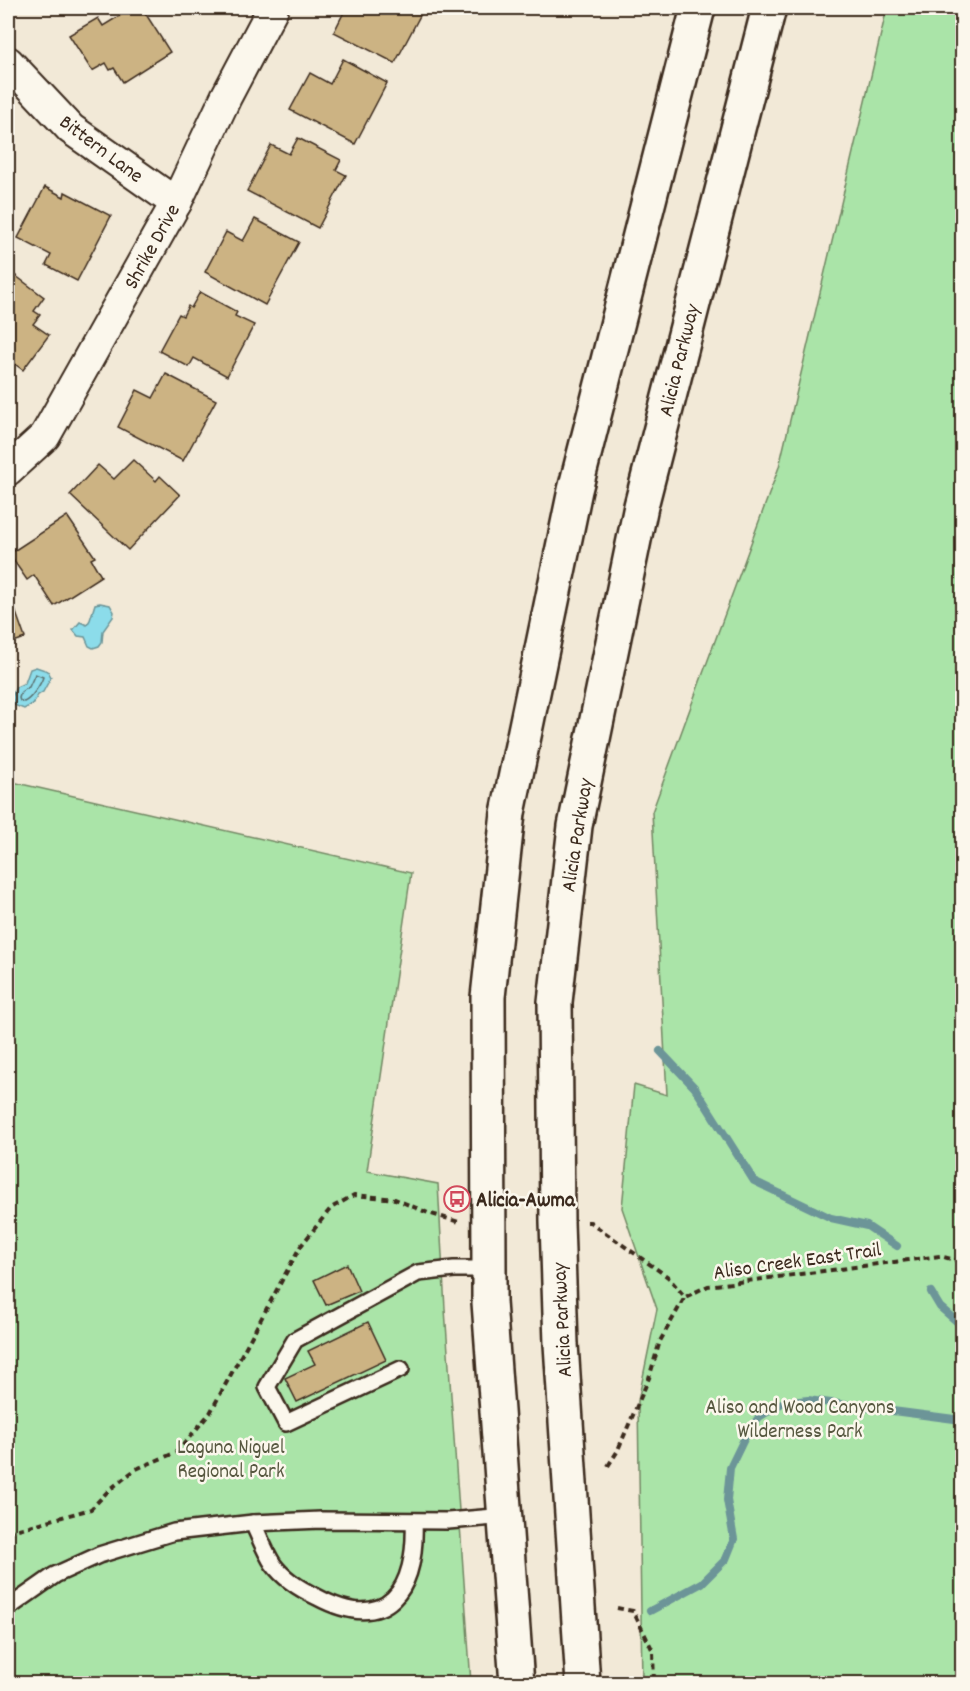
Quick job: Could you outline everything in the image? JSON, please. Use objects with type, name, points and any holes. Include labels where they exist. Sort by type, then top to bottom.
[{"type":"main road","points":[[517,1683],[489,1302],[488,997],[508,813],[575,490],[698,8]]},
{"type":"main road","name":"Alicia Parkway","points":[[583,1683],[561,1344],[557,1222],[555,1002],[574,826],[641,506],[769,8]]},
{"type":"street","name":"Shrike Drive","points":[[8,470],[45,436],[176,203],[226,97],[273,8]]},
{"type":"street","name":"Bittern Lane","points":[[8,62],[71,129],[176,203]]},
{"type":"lane","points":[[401,1369],[286,1423],[267,1387],[295,1340],[418,1273],[454,1269],[489,1269]]},
{"type":"lane","points":[[8,1608],[55,1575],[99,1556],[174,1532],[253,1522],[448,1521],[506,1516]]},
{"type":"lane","points":[[253,1522],[274,1565],[295,1584],[332,1606],[357,1612],[379,1608],[398,1596],[413,1559],[414,1521]]},
{"type":"path","points":[[8,1532],[91,1509],[108,1491],[136,1469],[177,1452],[210,1413],[300,1247],[331,1208],[354,1195],[394,1199],[455,1222],[488,1222]]},
{"type":"path","points":[[557,1222],[590,1222],[668,1277],[685,1297],[660,1341],[649,1378],[617,1452],[608,1466]]},
{"type":"path","name":"Aliso Creek East Trail","points":[[685,1297],[708,1286],[940,1256],[963,1262]]},
{"type":"path","points":[[617,1608],[633,1611],[653,1651],[654,1683]]},
{"type":"green space","name":"Aliso and Wood Canyons Wilderness Park","points":[[887,8],[962,8],[962,1683],[642,1683],[638,1401],[657,1309],[622,1208],[634,1085],[667,1095],[652,812],[779,467]]},
{"type":"green space","name":"Laguna Niguel Regional Park","points":[[8,781],[411,873],[367,1171],[438,1184],[471,1683],[8,1684]]},
{"type":"water","points":[[95,604],[110,605],[114,612],[103,631],[102,642],[93,648],[89,646],[85,637],[78,636],[73,630],[80,622],[87,625]]},
{"type":"water","points":[[36,667],[48,671],[51,677],[43,692],[38,695],[33,704],[24,709],[14,705],[12,697],[16,687],[25,683],[30,669]]},
{"type":"building","points":[[132,8],[142,8],[170,52],[123,82],[114,68],[110,70],[106,63],[92,71],[69,35],[98,18],[103,26]]},
{"type":"building","points":[[346,8],[424,8],[395,63],[334,32]]},
{"type":"building","points":[[343,59],[387,83],[355,144],[290,110],[310,73],[330,84]]},
{"type":"building","points":[[298,138],[341,160],[336,170],[346,175],[318,228],[247,191],[271,145],[289,154]]},
{"type":"building","points":[[45,187],[64,197],[65,192],[111,216],[77,281],[46,265],[51,255],[18,238]]},
{"type":"building","points":[[255,219],[299,242],[265,305],[205,272],[226,232],[243,241]]},
{"type":"building","points":[[8,270],[44,297],[34,311],[40,315],[33,324],[49,335],[23,370],[8,359]]},
{"type":"building","points":[[200,292],[237,312],[235,316],[254,325],[227,376],[194,358],[189,367],[159,351],[179,314],[183,316],[188,306],[191,308]]},
{"type":"building","points":[[166,374],[216,400],[183,461],[118,427],[137,390],[153,398]]},
{"type":"building","points":[[133,460],[156,481],[160,476],[180,495],[128,550],[70,495],[98,465],[114,479]]},
{"type":"building","points":[[67,516],[95,557],[91,559],[101,576],[54,606],[34,575],[27,580],[9,554]]},
{"type":"building","points":[[8,590],[25,638],[8,644]]},
{"type":"building","points":[[347,1264],[359,1291],[326,1305],[314,1280]]},
{"type":"building","points":[[368,1322],[386,1360],[297,1402],[285,1378],[315,1364],[308,1351]]},
{"type":"waterway","points":[[660,1051],[695,1088],[754,1181],[831,1218],[867,1226],[897,1246]]},
{"type":"waterway","points":[[931,1292],[940,1307],[962,1326]]},
{"type":"waterway","points":[[650,1611],[702,1583],[726,1559],[734,1539],[727,1500],[730,1468],[746,1435],[759,1417],[782,1403],[808,1400],[962,1420]]},
{"type":"place","name":"Alicia-Awma","points":[[457,1199]]}]
